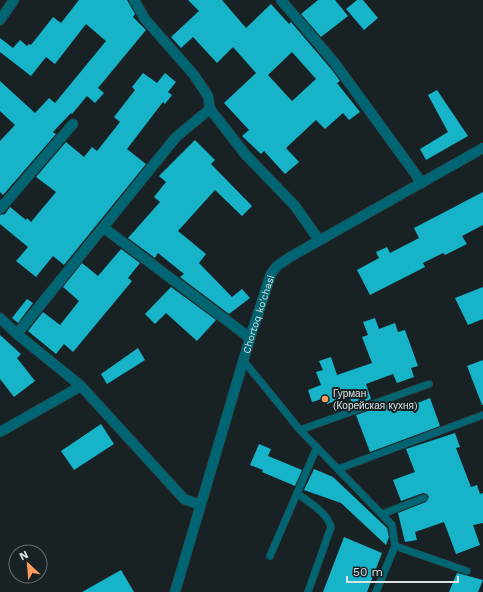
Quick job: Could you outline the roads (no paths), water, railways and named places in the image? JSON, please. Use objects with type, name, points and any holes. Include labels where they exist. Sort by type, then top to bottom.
[{"type":"street","points":[[0,20],[14,0]]},
{"type":"street","points":[[134,0],[145,19],[194,74],[208,96],[210,109],[245,154],[295,206],[319,240]]},
{"type":"street","points":[[281,0],[334,62],[422,182]]},
{"type":"street","points":[[17,334],[176,138],[210,109]]},
{"type":"street","points":[[0,209],[73,124]]},
{"type":"street","name":"Chortoq ko'chasi","points":[[175,592],[243,360],[271,274],[277,266],[290,257],[483,148]]},
{"type":"street","points":[[104,228],[250,338]]},
{"type":"street","points":[[0,318],[17,334],[82,386],[184,499],[200,506]]},
{"type":"street","points":[[0,432],[82,386]]},
{"type":"lane","points":[[243,360],[300,430],[392,525],[395,546],[376,592]]},
{"type":"lane","points":[[300,430],[428,384]]},
{"type":"lane","points":[[338,469],[483,415]]},
{"type":"lane","points":[[270,556],[316,447]]},
{"type":"lane","points":[[297,493],[324,515],[329,521],[331,527],[308,592]]},
{"type":"lane","points":[[382,514],[424,498]]},
{"type":"lane","points":[[395,546],[467,571]]},
{"type":"place","name":"Гурман (Корейская кухня)","points":[[325,399]]}]
